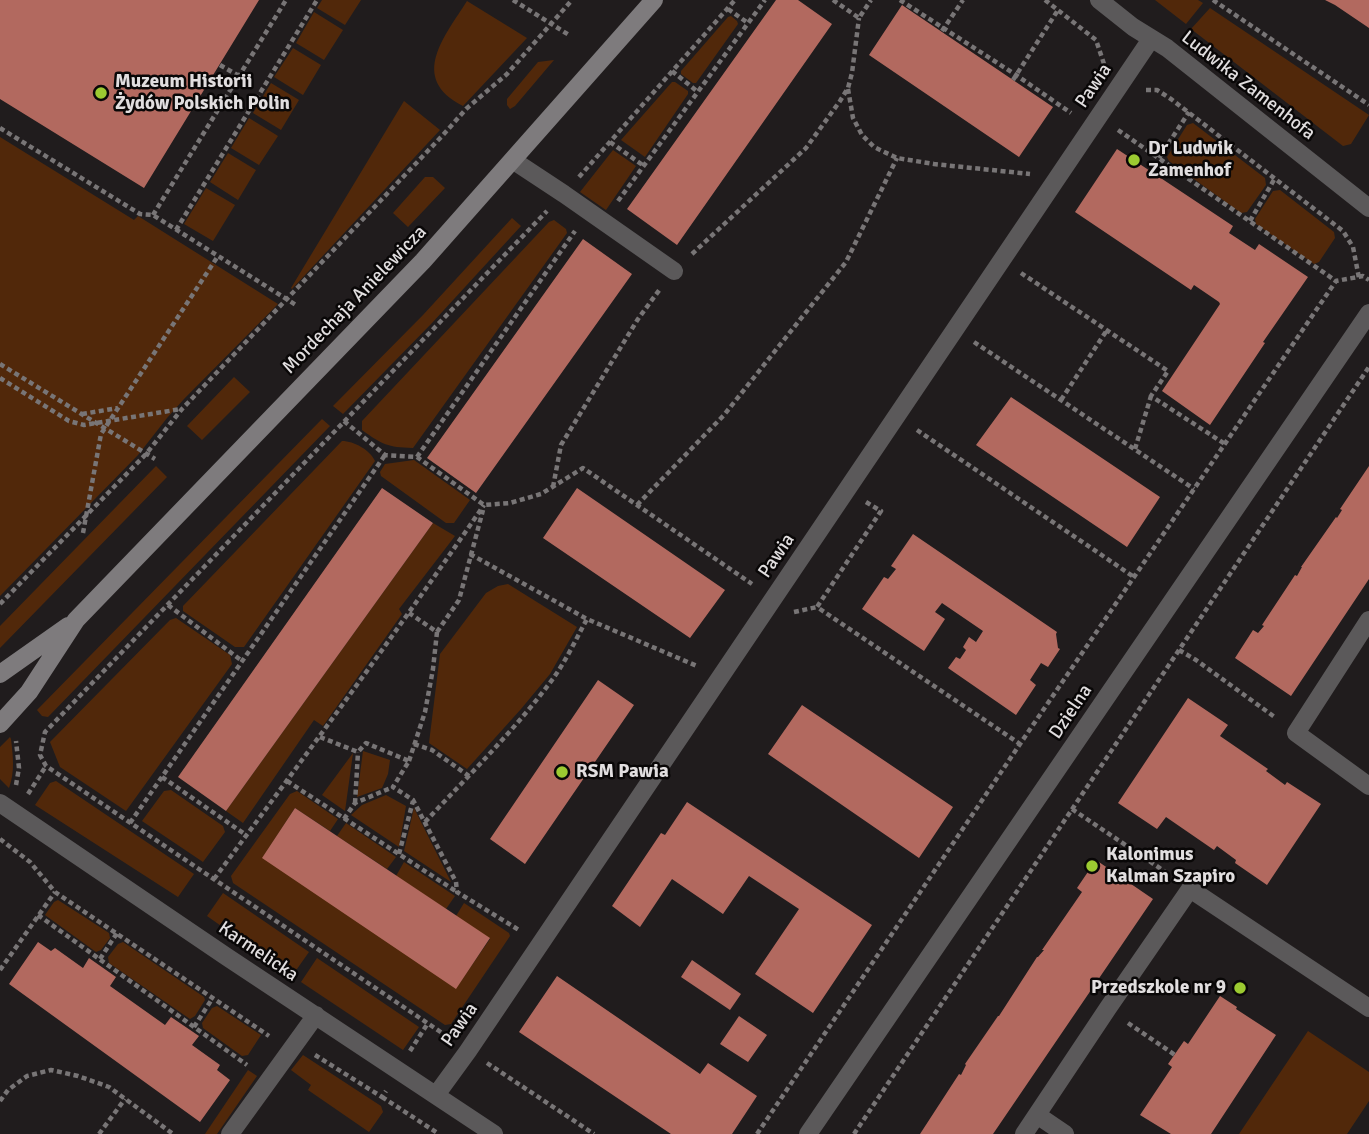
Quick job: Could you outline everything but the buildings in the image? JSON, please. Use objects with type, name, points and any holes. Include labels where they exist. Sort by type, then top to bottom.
[{"type":"street","name":"Mordechaja Anielewicza","points":[[0,674],[76,620],[423,261],[654,0]]},
{"type":"street","name":"Ludwika Zamenhofa","points":[[1099,0],[1133,27],[1167,48],[1369,208]]},
{"type":"street","name":"Pawia","points":[[436,1095],[1151,38]]},
{"type":"street","points":[[514,161],[674,271]]},
{"type":"street","name":"Dzielna","points":[[808,1134],[1369,313]]},
{"type":"street","name":"Mordechaja Anielewicza","points":[[0,724],[29,692],[76,620]]},
{"type":"street","points":[[1369,620],[1296,733],[1369,786]]},
{"type":"street","name":"Karmelicka","points":[[0,803],[494,1134]]},
{"type":"street","points":[[1024,1134],[1191,889],[1369,1008]]},
{"type":"street","points":[[230,1134],[316,1015]]},
{"type":"street","points":[[1037,1115],[1065,1134]]},
{"type":"path","points":[[153,215],[286,0]]},
{"type":"path","points":[[176,230],[317,0]]},
{"type":"path","points":[[513,0],[569,35]]},
{"type":"path","points":[[0,604],[146,454],[182,409],[466,109],[507,74],[572,0]]},
{"type":"path","points":[[594,1134],[46,766],[40,755],[45,732],[564,194],[735,0]]},
{"type":"path","points":[[417,457],[596,216],[644,166],[765,0]]},
{"type":"path","points":[[833,0],[859,18]]},
{"type":"path","points":[[553,487],[561,445],[638,319],[674,271],[806,148],[840,101],[848,88],[852,73],[859,18],[871,0]]},
{"type":"path","points":[[900,0],[1072,114]]},
{"type":"path","points":[[943,30],[963,0]]},
{"type":"path","points":[[1045,0],[1096,40],[1104,66]]},
{"type":"path","points":[[1213,0],[1369,105]]},
{"type":"path","points":[[728,9],[748,23]]},
{"type":"path","points":[[1015,77],[1058,10]]},
{"type":"path","points":[[220,65],[239,76]]},
{"type":"path","points":[[672,71],[698,92]]},
{"type":"path","points":[[848,88],[853,118],[862,135],[874,147],[897,158],[1031,174]]},
{"type":"path","points":[[1138,89],[1157,90],[1189,112],[1343,231],[1353,247],[1359,278]]},
{"type":"path","points":[[1159,158],[1189,112]]},
{"type":"path","points":[[1113,126],[1336,281],[1363,276],[1369,280]]},
{"type":"path","points":[[0,128],[140,214],[153,215],[296,305]]},
{"type":"path","points":[[610,142],[644,166]]},
{"type":"path","points":[[638,505],[724,415],[846,262],[897,158]]},
{"type":"path","points":[[1250,221],[1275,178]]},
{"type":"path","points":[[83,533],[101,434],[218,256]]},
{"type":"path","points":[[1018,270],[1168,371],[1151,397],[1135,450]]},
{"type":"path","points":[[757,1134],[1336,281]]},
{"type":"path","points":[[1061,400],[1107,330]]},
{"type":"path","points":[[965,349],[972,340],[1194,489]]},
{"type":"path","points":[[0,364],[155,459]]},
{"type":"path","points":[[854,1134],[1369,367]]},
{"type":"path","points":[[0,379],[69,421],[85,425],[182,409]]},
{"type":"path","points":[[1151,397],[1225,444]]},
{"type":"path","points":[[81,414],[119,408]]},
{"type":"path","points":[[344,421],[385,455],[417,457],[484,505],[510,503],[541,494],[583,468],[753,585]]},
{"type":"path","points":[[911,426],[1134,577]]},
{"type":"path","points":[[130,823],[385,455]]},
{"type":"path","points":[[862,499],[881,511],[817,607],[1020,744]]},
{"type":"path","points":[[214,879],[409,614],[484,505]]},
{"type":"path","points":[[355,803],[393,787],[409,761],[425,712],[437,632],[458,600],[484,505]]},
{"type":"path","points":[[470,554],[587,619],[697,667]]},
{"type":"path","points":[[167,605],[242,661]]},
{"type":"path","points":[[409,614],[437,632]]},
{"type":"path","points":[[425,822],[526,712],[553,678],[587,619]]},
{"type":"path","points":[[1179,650],[1296,733]]},
{"type":"path","points":[[15,737],[19,768],[15,788]]},
{"type":"path","points":[[320,737],[358,752]]},
{"type":"path","points":[[344,819],[355,803],[358,752],[366,743],[409,761]]},
{"type":"path","points":[[414,744],[432,750],[469,776]]},
{"type":"path","points":[[26,798],[46,766]]},
{"type":"path","points":[[162,777],[246,835]]},
{"type":"path","points":[[287,781],[519,930]]},
{"type":"path","points":[[393,787],[413,800],[456,882],[457,892]]},
{"type":"path","points":[[399,854],[413,800]]},
{"type":"path","points":[[1072,809],[1164,871]]},
{"type":"path","points":[[0,839],[30,862],[55,892],[268,1036],[276,1035]]},
{"type":"path","points":[[0,970],[55,892]]},
{"type":"path","points":[[38,915],[247,1065]]},
{"type":"path","points":[[100,959],[117,933]]},
{"type":"path","points":[[194,1027],[212,999]]},
{"type":"path","points":[[1108,1009],[1175,1055]]},
{"type":"path","points":[[0,1101],[8,1090],[27,1076],[51,1070],[109,1087],[173,1134]]},
{"type":"path","points":[[382,1097],[439,1134]]},
{"type":"path","points":[[99,1134],[125,1099]]},
{"type":"shaded area","points":[[322,0],[361,0],[345,25],[317,8]]},
{"type":"shaded area","points":[[1155,0],[1198,0],[1203,3],[1186,24]]},
{"type":"shaded area","points":[[467,1],[527,38],[463,106],[446,95],[437,83],[434,70],[442,42]]},
{"type":"shaded area","points":[[1210,8],[1369,115],[1351,144],[1343,146],[1191,29]]},
{"type":"shaded area","points":[[314,12],[343,30],[324,60],[296,43]]},
{"type":"shaded area","points":[[731,16],[738,24],[696,83],[693,83],[681,74],[681,71]]},
{"type":"shaded area","points":[[293,48],[321,65],[303,95],[274,77]]},
{"type":"shaded area","points":[[554,60],[510,109],[507,99],[538,62]]},
{"type":"shaded area","points":[[672,82],[688,91],[688,94],[645,157],[621,140]]},
{"type":"shaded area","points":[[271,83],[299,100],[281,130],[253,113]]},
{"type":"shaded area","points":[[404,101],[440,130],[292,289],[291,288]]},
{"type":"shaded area","points":[[249,118],[278,136],[259,165],[231,148]]},
{"type":"shaded area","points":[[1193,123],[1265,178],[1266,185],[1247,212],[1241,213],[1169,161],[1167,157],[1187,125]]},
{"type":"shaded area","points":[[0,137],[134,220],[138,216],[278,304],[184,399],[138,455],[0,596]]},
{"type":"shaded area","points":[[613,150],[636,166],[606,210],[580,192]]},
{"type":"shaded area","points":[[228,153],[256,170],[238,200],[210,182]]},
{"type":"shaded area","points":[[425,177],[433,177],[445,188],[408,227],[393,213]]},
{"type":"shaded area","points":[[206,188],[235,205],[213,241],[184,224]]},
{"type":"shaded area","points":[[1280,190],[1334,232],[1335,238],[1319,262],[1314,264],[1256,224],[1255,219],[1273,191]]},
{"type":"shaded area","points":[[512,218],[521,226],[432,323],[343,414],[333,406],[423,315]]},
{"type":"shaded area","points":[[554,220],[566,229],[567,233],[413,448],[386,444],[362,430],[362,421],[549,222]]},
{"type":"shaded area","points":[[234,377],[250,392],[202,440],[187,426]]},
{"type":"shaded area","points":[[322,419],[330,426],[48,717],[42,716],[37,710]]},
{"type":"shaded area","points":[[342,441],[361,447],[375,461],[244,647],[235,647],[183,611],[183,606]]},
{"type":"shaded area","points":[[414,460],[470,500],[454,523],[446,523],[381,476],[380,472],[385,464]]},
{"type":"shaded area","points":[[156,466],[167,477],[0,648],[0,626]]},
{"type":"shaded area","points":[[433,523],[455,536],[399,609],[402,614],[323,726],[314,720],[243,823],[226,811]]},
{"type":"shaded area","points":[[508,584],[577,627],[550,674],[467,769],[429,743],[440,654],[486,593]]},
{"type":"shaded area","points":[[176,618],[230,655],[232,664],[126,811],[60,767],[50,742],[170,620]]},
{"type":"shaded area","points":[[10,737],[13,764],[9,788],[0,779],[0,747]]},
{"type":"shaded area","points":[[363,751],[390,760],[382,788],[357,797]]},
{"type":"shaded area","points":[[353,753],[345,811],[322,795]]},
{"type":"shaded area","points":[[56,781],[194,874],[178,897],[35,805],[50,783]]},
{"type":"shaded area","points":[[171,790],[223,826],[225,832],[203,862],[142,821],[164,791]]},
{"type":"shaded area","points":[[297,791],[338,819],[330,831],[295,808],[263,857],[456,988],[490,939],[456,916],[464,903],[509,933],[510,936],[451,1024],[445,1025],[233,883],[231,876],[290,794]]},
{"type":"shaded area","points":[[386,795],[406,806],[399,847],[351,815],[362,805]]},
{"type":"shaded area","points":[[414,808],[451,882],[404,851]]},
{"type":"shaded area","points":[[346,823],[396,857],[387,869],[337,836]]},
{"type":"shaded area","points":[[404,862],[455,896],[446,909],[396,876]]},
{"type":"shaded area","points":[[223,893],[309,952],[292,976],[207,916]]},
{"type":"shaded area","points":[[58,900],[109,933],[110,938],[101,950],[96,952],[45,915]]},
{"type":"shaded area","points":[[123,942],[204,997],[205,1000],[195,1016],[190,1019],[109,963],[108,957],[118,944]]},
{"type":"shaded area","points":[[317,958],[419,1027],[403,1050],[301,982]]},
{"type":"shaded area","points":[[217,1006],[261,1035],[248,1055],[242,1056],[203,1028],[202,1023],[212,1008]]},
{"type":"shaded area","points":[[1308,1031],[1369,1072],[1369,1101],[1347,1134],[1239,1134]]},
{"type":"shaded area","points":[[303,1055],[381,1106],[383,1112],[369,1132],[308,1090],[311,1085],[291,1070]]},
{"type":"shaded area","points":[[248,1070],[257,1076],[217,1134],[205,1134]]},
{"type":"place","name":"Muzeum Historii Żydów Polskich Polin","points":[[101,93]]},
{"type":"place","name":"Dr Ludwik Zamenhof","points":[[1134,160]]},
{"type":"place","name":"RSM Pawia","points":[[562,772]]},
{"type":"place","name":"Kalonimus Kalman Szapiro","points":[[1092,866]]},
{"type":"place","name":"Przedszkole nr 9","points":[[1240,988]]}]
